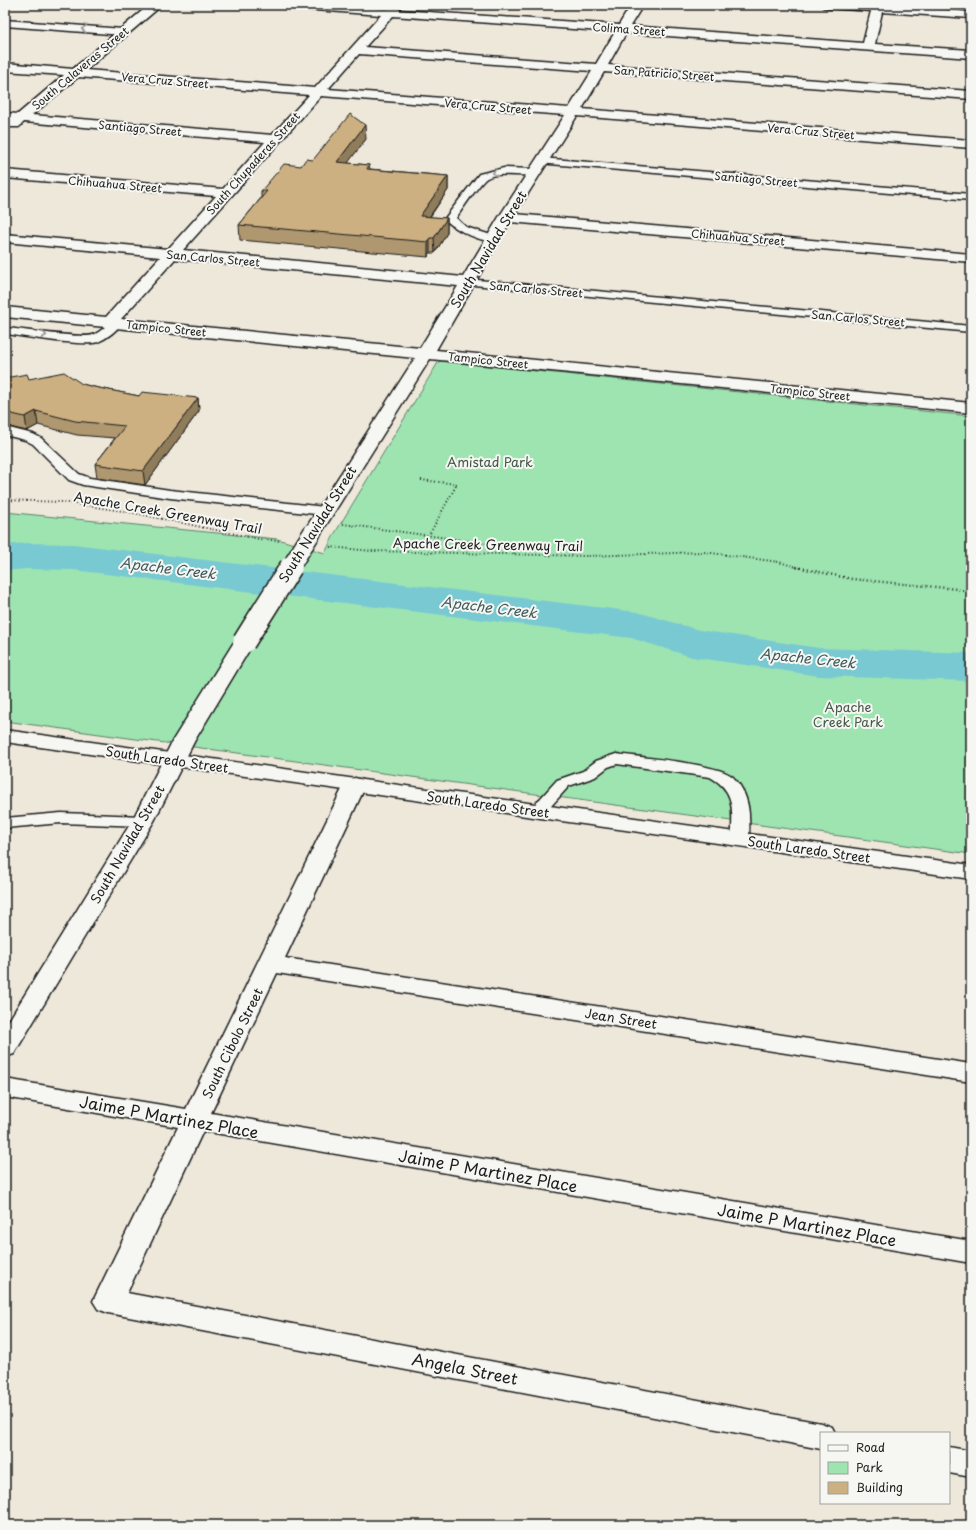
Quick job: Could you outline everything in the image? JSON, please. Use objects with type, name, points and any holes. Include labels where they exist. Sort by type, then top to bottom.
[{"type":"street","name":"South Calaveras Street","points":[[5,131],[156,5]]},
{"type":"street","name":"Colima Street","points":[[288,5],[394,9],[623,29],[971,54]]},
{"type":"street","name":"South Navidad Street","points":[[5,1048],[143,821],[174,759],[244,642],[325,511],[426,354],[506,217],[573,113],[637,5]]},
{"type":"street","points":[[827,5],[877,7],[971,15]]},
{"type":"street","points":[[868,47],[877,7]]},
{"type":"street","name":"South Chupaderas Street","points":[[112,323],[171,254],[394,9]]},
{"type":"street","name":"San Patricio Street","points":[[356,50],[971,95]]},
{"type":"street","name":"Vera Cruz Street","points":[[5,67],[971,144]]},
{"type":"street","name":"Santiago Street","points":[[5,117],[274,140]]},
{"type":"street","name":"Chihuahua Street","points":[[5,174],[226,193]]},
{"type":"street","name":"Chihuahua Street","points":[[506,217],[971,258]]},
{"type":"street","name":"San Carlos Street","points":[[5,238],[467,282]]},
{"type":"street","name":"Tampico Street","points":[[5,312],[971,408]]},
{"type":"street","name":"South Laredo Street","points":[[5,736],[971,872]]},
{"type":"street","name":"South Cibolo Street","points":[[108,1301],[355,785]]},
{"type":"street","name":"Jean Street","points":[[270,964],[971,1073]]},
{"type":"street","name":"Jaime P Martinez Place","points":[[5,1088],[971,1252]]},
{"type":"street","name":"Angela Street","points":[[108,1301],[820,1436]]},
{"type":"street","points":[[950,1460],[971,1464]]},
{"type":"lane","points":[[5,23],[123,32]]},
{"type":"lane","name":"Santiago Street","points":[[493,239],[462,230],[450,219],[483,176],[504,171],[538,167],[971,197]]},
{"type":"lane","name":"San Carlos Street","points":[[467,282],[971,328]]},
{"type":"lane","points":[[5,332],[78,339],[94,339],[110,330],[112,323]]},
{"type":"lane","points":[[5,431],[29,437],[37,441],[53,455],[74,478],[88,482],[170,494],[325,511]]},
{"type":"lane","points":[[538,811],[563,783],[590,774],[602,764],[616,759],[714,773],[728,781],[736,794],[741,812],[740,840]]},
{"type":"lane","points":[[5,823],[61,818],[143,821]]},
{"type":"path","points":[[421,480],[457,484],[429,535]]},
{"type":"path","name":"Apache Creek Greenway Trail","points":[[5,500],[62,502],[129,512],[259,539],[283,542]]},
{"type":"path","points":[[338,523],[499,545],[511,548],[514,551],[514,555]]},
{"type":"path","name":"Apache Creek Greenway Trail","points":[[330,547],[372,551],[587,556],[704,552],[744,556],[779,562],[820,573],[852,579],[957,589],[971,592]]},
{"type":"green space","name":"Apache Creek Park","points":[[439,361],[971,416],[971,854],[5,721],[5,512],[277,539],[325,553],[335,533]]},
{"type":"building","points":[[350,114],[365,125],[337,162],[369,165],[367,169],[448,176],[420,216],[447,218],[434,238],[430,238],[428,242],[239,225],[267,191],[261,191],[284,164],[301,166],[306,159],[313,160]]},
{"type":"building","points":[[64,372],[82,384],[139,396],[142,392],[198,398],[143,471],[95,464],[125,426],[75,421],[36,411],[25,417],[12,414],[5,410],[5,378],[27,374],[29,379]]},
{"type":"waterway","name":"Apache Creek","points":[[5,558],[27,556],[73,557],[637,625],[692,643],[819,662],[971,667]]},
{"type":"park label","name":"Amistad Park","points":[[490,461]]}]
